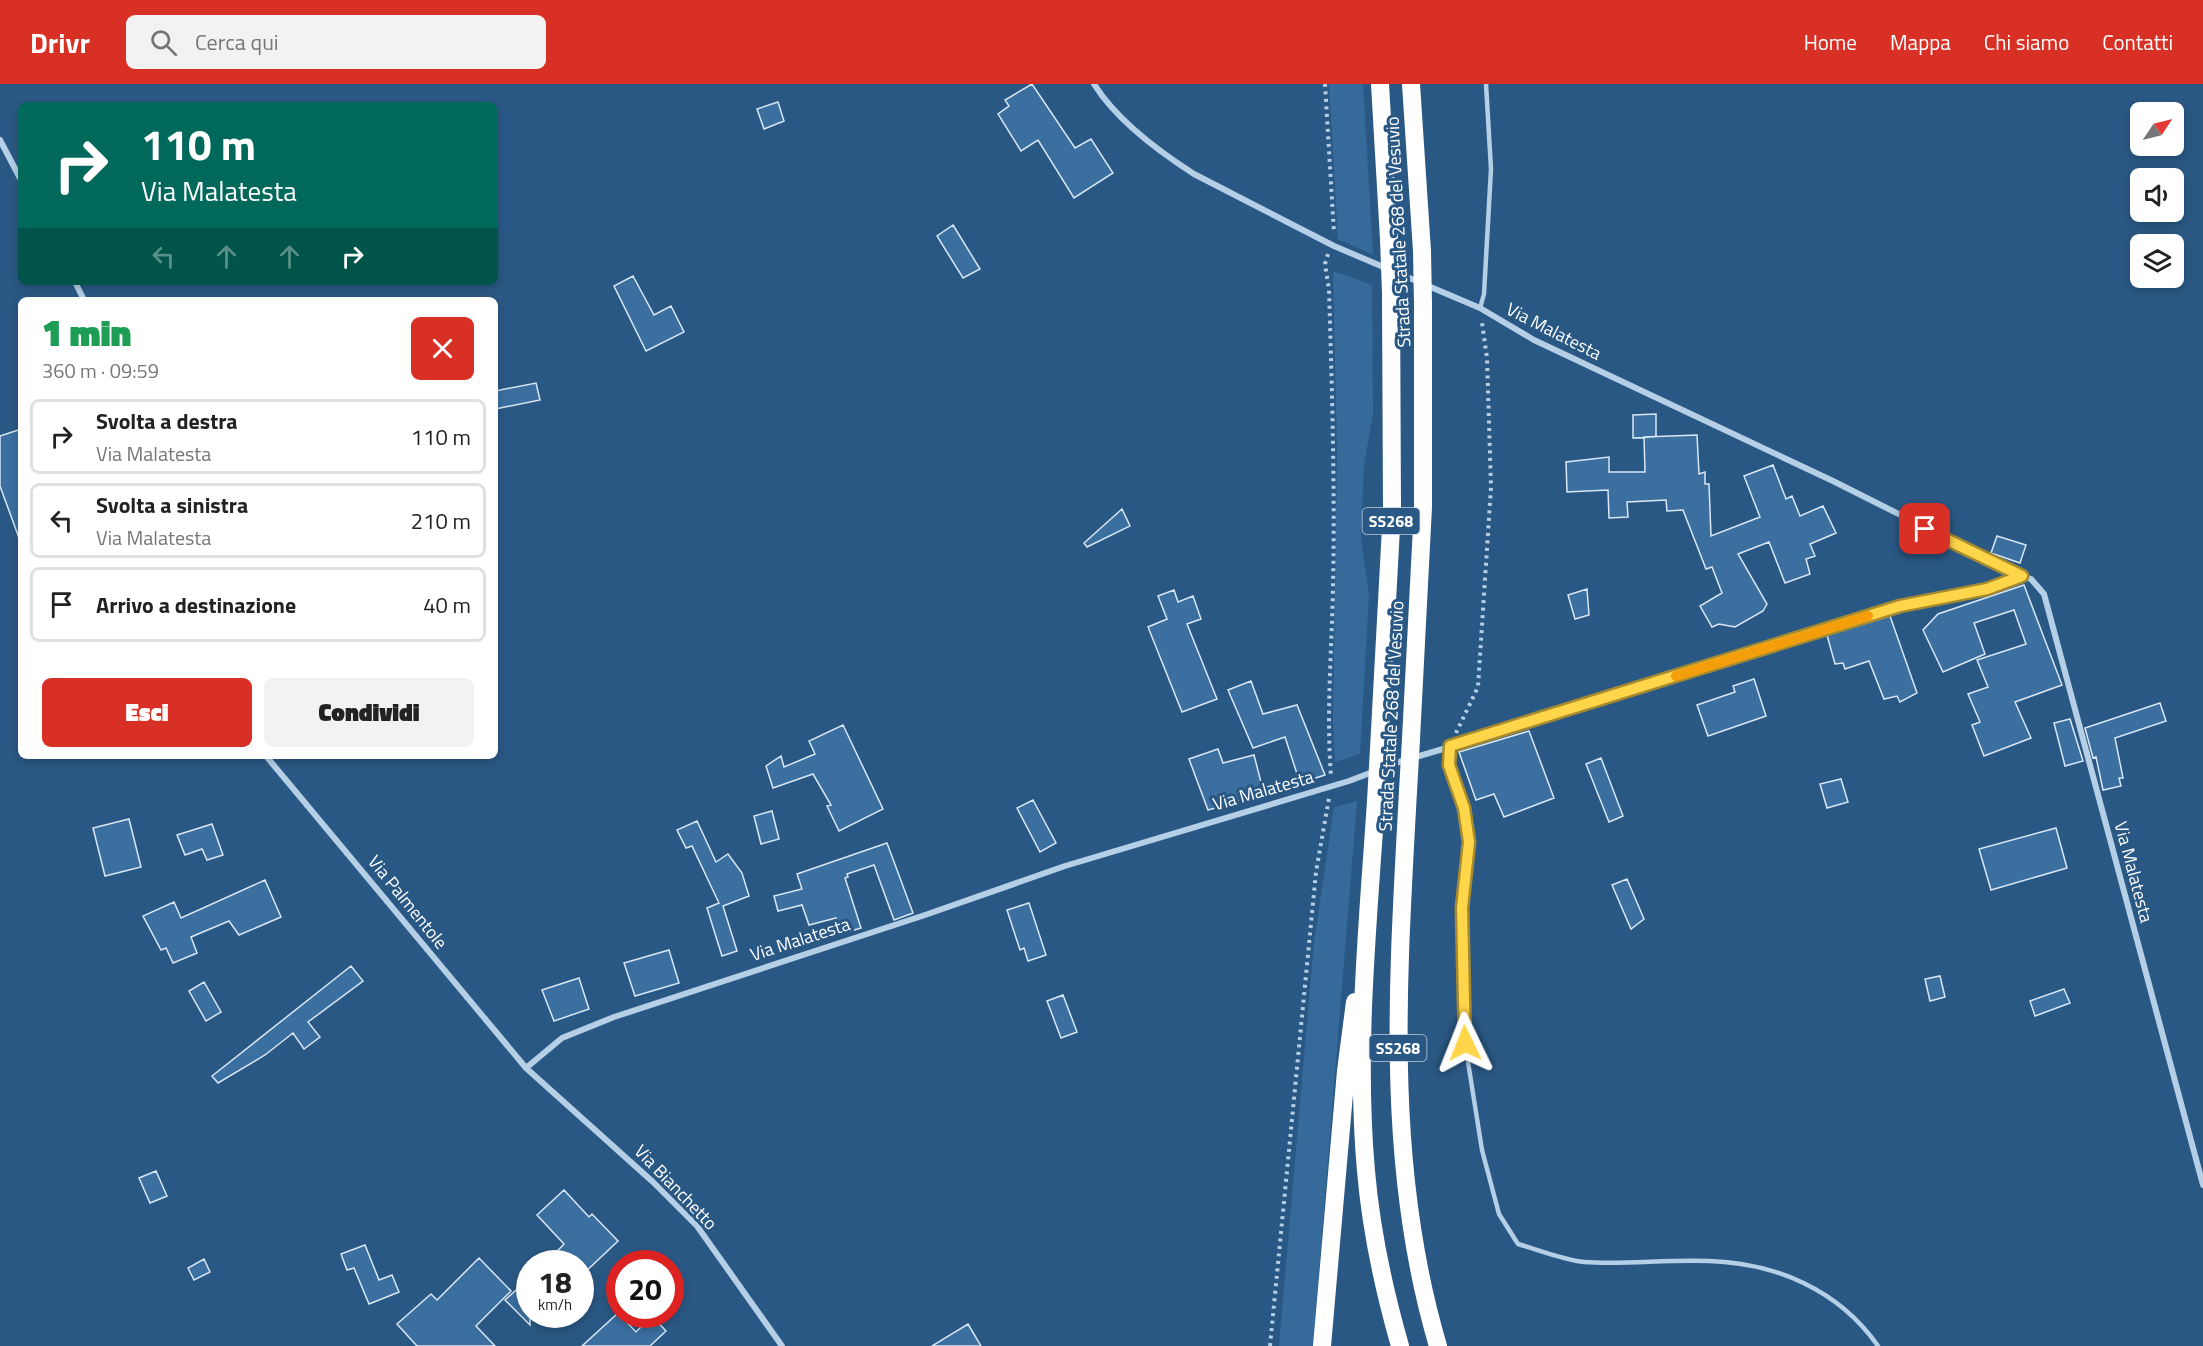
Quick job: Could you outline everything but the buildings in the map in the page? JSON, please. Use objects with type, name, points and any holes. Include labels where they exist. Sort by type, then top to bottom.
[{"type":"highway","name":"Strada Statale 268 del Vesuvio","points":[[1380,84],[1391,292],[1392,508],[1367,944],[1362,1101],[1366,1172],[1378,1250],[1400,1346]]},
{"type":"highway","name":"Strada Statale 268 del Vesuvio","points":[[1411,84],[1424,304],[1423,507],[1398,980],[1398,1103],[1412,1235],[1425,1304],[1438,1346]]},
{"type":"highway","points":[[1322,1346],[1346,1071],[1367,944]]},
{"type":"highway","points":[[1425,1304],[1446,1346]]},
{"type":"street","name":"Via Malatesta","points":[[1094,84],[1106,102],[1173,161],[1334,246],[1480,308],[1534,340],[1833,481],[2031,579],[2044,594],[2203,1185]]},
{"type":"street","points":[[0,140],[18,174]]},
{"type":"street","name":"Via Malatesta","points":[[526,1068],[562,1038],[614,1017],[925,915],[1065,866],[1331,786],[1450,746],[1900,606],[1987,589],[2022,576]]},
{"type":"street","name":"Via Palmentole","points":[[268,759],[526,1068]]},
{"type":"street","name":"Via Bianchetto","points":[[526,1068],[653,1182],[697,1226],[782,1346]]},
{"type":"lane","points":[[1480,308],[1484,294],[1491,169],[1486,84]]},
{"type":"lane","points":[[1450,746],[1449,765],[1464,808],[1469,842],[1462,908],[1465,1043],[1482,1150],[1499,1214],[1518,1244],[1583,1262],[1709,1261],[1753,1265],[1796,1279],[1835,1300],[1863,1325],[1878,1346]]},
{"type":"path","points":[[1270,1346],[1316,872],[1331,786],[1327,731],[1333,585],[1333,461],[1329,290],[1325,264],[1334,246],[1325,84]]},
{"type":"path","points":[[1450,746],[1478,687],[1479,676],[1491,487],[1487,358],[1480,308]]},
{"type":"shaded area","points":[[1329,84],[1363,84],[1373,255],[1338,239]]},
{"type":"shaded area","points":[[1333,271],[1372,285],[1373,414],[1364,465],[1361,538],[1369,595],[1360,754],[1335,762],[1333,722],[1337,451]]},
{"type":"shaded area","points":[[1357,801],[1313,1346],[1279,1346],[1314,942],[1334,807]]},
{"type":"slow traffic","points":[[1676,676],[1868,616]]},
{"type":"route","points":[[1465,1043],[1462,908],[1469,842],[1464,808],[1449,765],[1450,746],[1511,729],[1900,606],[1987,589],[2022,576],[1925,529]]}]
